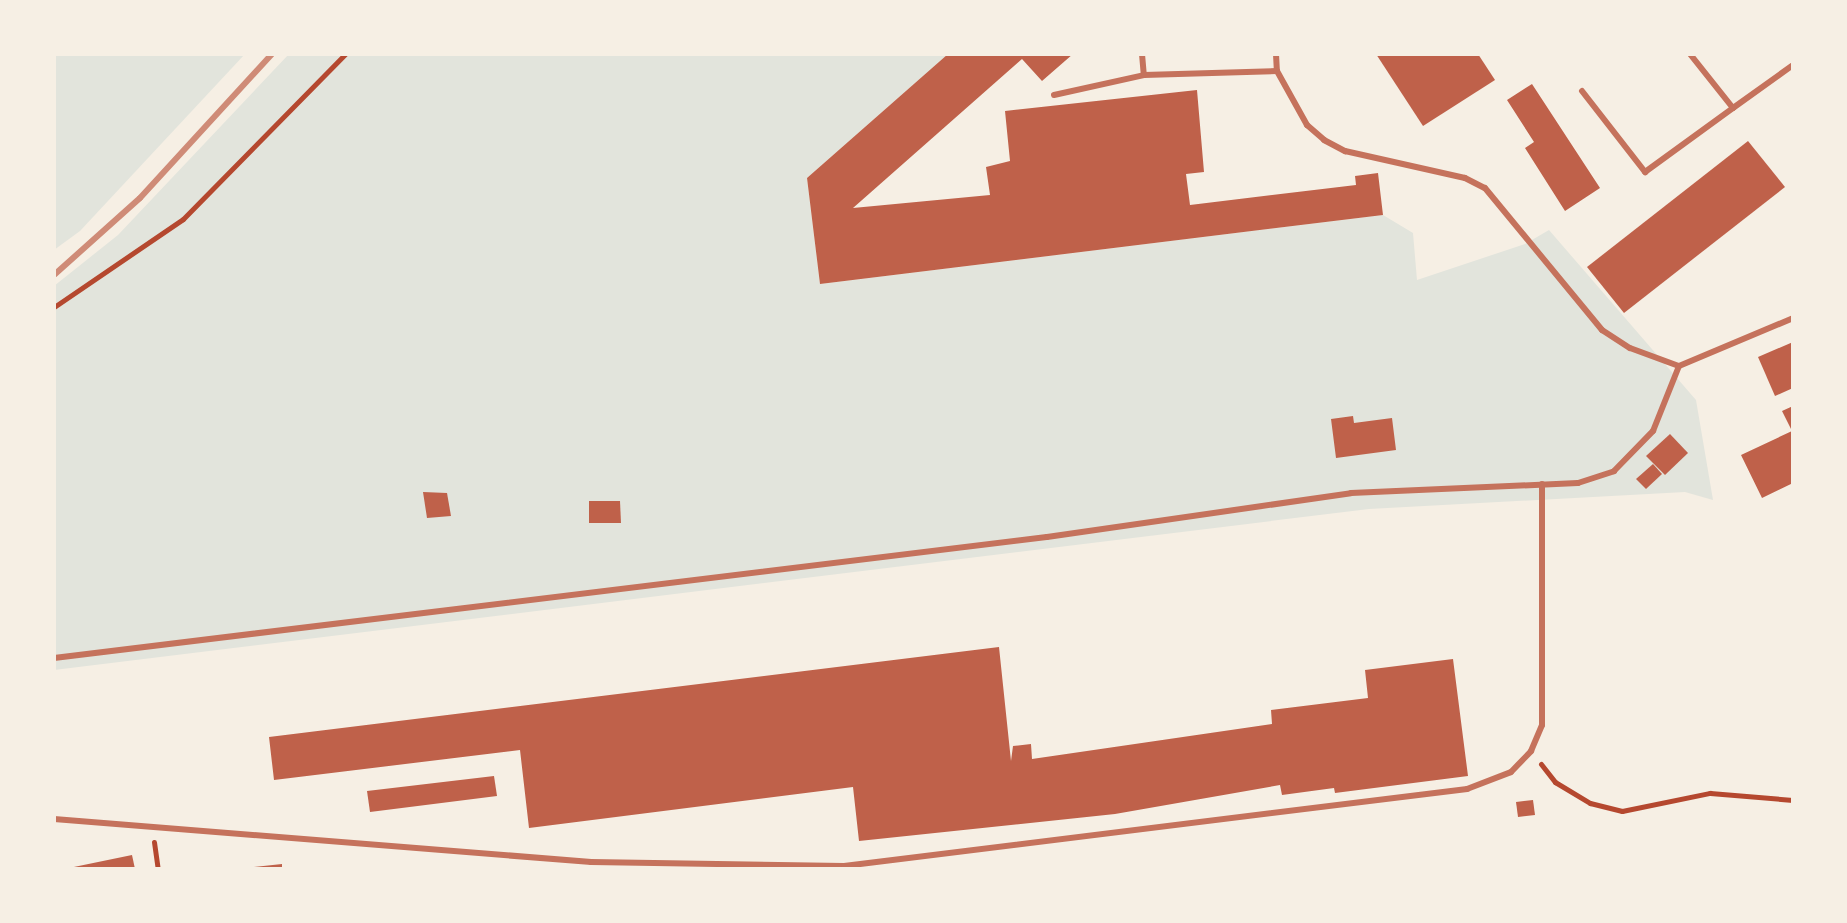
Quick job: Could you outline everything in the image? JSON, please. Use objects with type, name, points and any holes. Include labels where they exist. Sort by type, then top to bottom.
[{"type":"lane","points":[[1142,54],[1144,75]]},
{"type":"lane","points":[[1276,54],[1277,71],[1307,125],[1324,140],[1345,151],[1465,178],[1485,188],[1602,330],[1630,348],[1679,366],[1793,318]]},
{"type":"lane","points":[[1690,54],[1733,108]]},
{"type":"lane","points":[[1582,91],[1645,172],[1793,65]]},
{"type":"lane","points":[[1054,95],[1144,75],[1277,71]]},
{"type":"lane","points":[[54,658],[1032,539],[1351,493],[1578,483],[1614,471],[1653,431],[1679,366]]},
{"type":"lane","points":[[54,819],[591,862],[844,866],[1467,789],[1511,772],[1531,751],[1542,725],[1542,484]]},
{"type":"path","points":[[54,307],[183,219],[345,54]]},
{"type":"path","points":[[1531,751],[1555,782],[1608,809],[1622,811],[1710,793],[1793,800]]},
{"type":"shaded area","points":[[54,54],[245,54],[80,231],[54,250]]},
{"type":"shaded area","points":[[289,54],[948,54],[807,178],[820,284],[1383,215],[1413,233],[1417,280],[1525,244],[1549,230],[1696,400],[1713,500],[1685,492],[1369,509],[54,670],[54,286],[118,235]]},
{"type":"building","points":[[948,54],[1073,54],[1042,81],[1022,59],[853,208],[990,195],[986,167],[1010,161],[1005,111],[1197,90],[1204,172],[1186,174],[1190,205],[1356,185],[1355,176],[1378,173],[1383,215],[820,284],[807,178]]},
{"type":"building","points":[[1376,54],[1478,54],[1495,80],[1423,126]]},
{"type":"building","points":[[1532,84],[1600,188],[1565,211],[1525,148],[1534,142],[1507,100]]},
{"type":"building","points":[[1748,141],[1785,187],[1624,313],[1587,267]]},
{"type":"building","points":[[1793,342],[1793,388],[1775,396],[1758,357]]},
{"type":"building","points":[[1793,406],[1793,483],[1762,498],[1741,455],[1792,431],[1782,411]]},
{"type":"building","points":[[1353,416],[1354,423],[1392,418],[1396,450],[1336,458],[1331,419]]},
{"type":"building","points":[[1670,434],[1688,453],[1665,475],[1646,456]]},
{"type":"building","points":[[1653,464],[1662,474],[1646,489],[1636,479]]},
{"type":"building","points":[[423,492],[447,493],[451,516],[427,518]]},
{"type":"building","points":[[589,501],[620,501],[621,523],[589,523]]},
{"type":"building","points":[[999,647],[1011,761],[1013,746],[1031,744],[1032,759],[1272,724],[1271,710],[1368,698],[1365,670],[1453,659],[1468,776],[1335,793],[1334,788],[1282,795],[1280,785],[1115,814],[859,841],[853,787],[529,828],[520,750],[274,780],[269,737]]},
{"type":"building","points":[[494,776],[497,796],[370,812],[367,791]]},
{"type":"building","points":[[1533,800],[1535,815],[1518,817],[1516,802]]},
{"type":"building","points":[[132,855],[135,869],[69,869],[69,868]]},
{"type":"building","points":[[282,864],[282,869],[254,869],[254,867]]},
{"type":"railway","points":[[54,275],[140,198],[272,54]]}]
